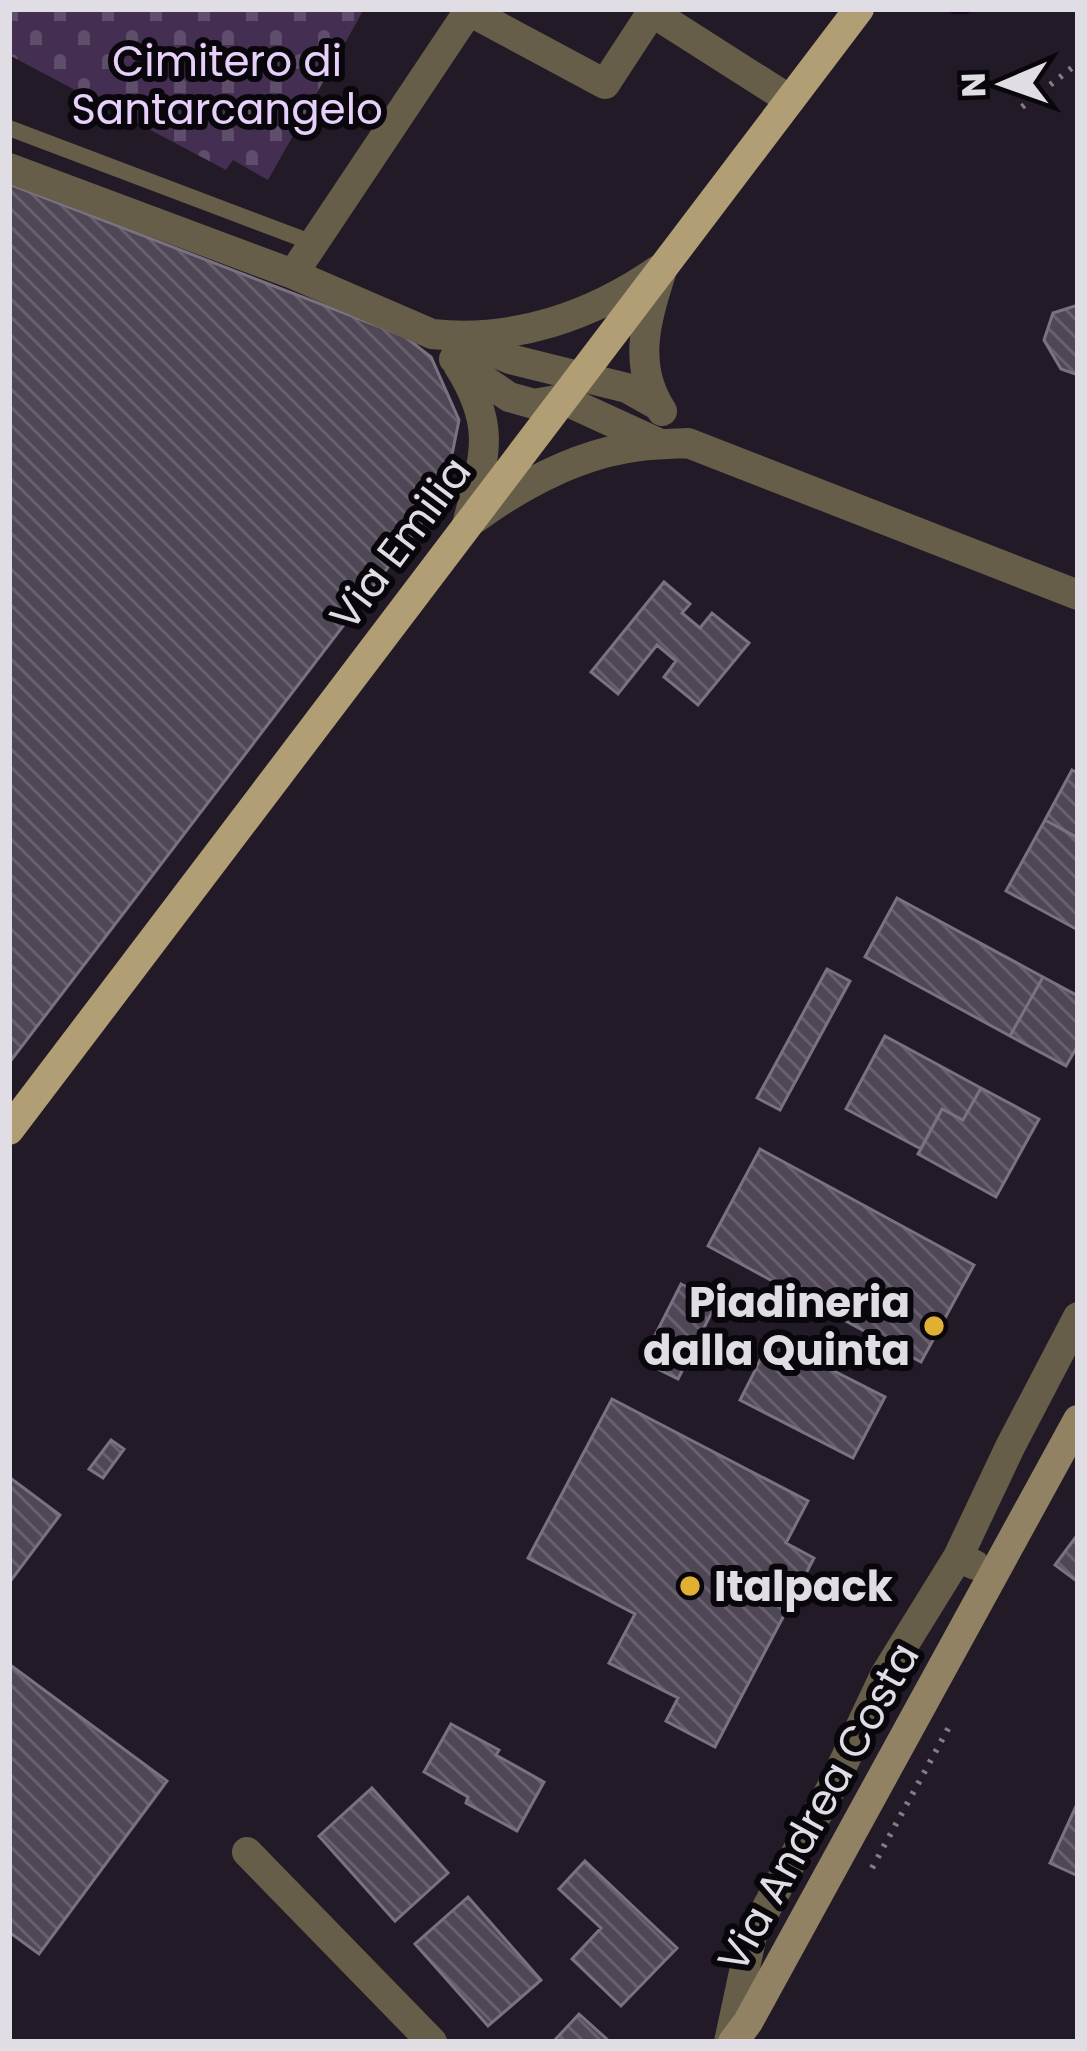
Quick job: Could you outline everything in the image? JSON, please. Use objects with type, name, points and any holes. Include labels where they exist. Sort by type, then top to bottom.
[{"type":"main road","name":"Via Emilia","points":[[9,1130],[859,9]]},
{"type":"street","points":[[293,274],[469,10],[605,84],[652,12],[790,100]]},
{"type":"street","points":[[9,168],[293,274],[448,343],[509,397],[534,404],[571,388],[626,388],[658,405]]},
{"type":"street","points":[[448,343],[546,325],[635,286],[663,267]]},
{"type":"street","points":[[663,267],[643,345],[644,372],[676,444]]},
{"type":"street","points":[[448,343],[483,416],[483,460],[467,525]]},
{"type":"street","points":[[571,388],[676,444],[1078,595]]},
{"type":"street","points":[[467,525],[521,488],[569,466],[637,446],[676,444]]},
{"type":"street","points":[[731,2042],[752,1935],[834,1783],[885,1675],[958,1556],[1078,1317]]},
{"type":"street","name":"Via Andrea Costa","points":[[731,2042],[748,2022],[1078,1420]]},
{"type":"street","points":[[958,1556],[994,1574]]},
{"type":"street","points":[[247,1852],[432,2042]]},
{"type":"lane","points":[[9,128],[313,243]]},
{"type":"path","points":[[1022,107],[1078,63]]},
{"type":"green space","name":"Cimitero di Santarcangelo","points":[[9,9],[364,9],[268,180],[233,160],[226,170],[9,55]]},
{"type":"building","points":[[9,184],[404,336],[431,357],[459,420],[444,494],[9,1063]]},
{"type":"building","points":[[1078,305],[1078,375],[1061,369],[1044,340],[1053,313]]},
{"type":"building","points":[[664,582],[690,604],[682,613],[700,628],[712,613],[749,643],[698,705],[664,677],[676,661],[657,645],[618,694],[591,672]]},
{"type":"building","points":[[1072,770],[1078,773],[1078,838],[1045,820]]},
{"type":"building","points":[[1045,820],[1078,838],[1078,930],[1006,891]]},
{"type":"building","points":[[897,898],[1043,977],[1010,1036],[865,957]]},
{"type":"building","points":[[827,969],[850,981],[780,1110],[757,1098]]},
{"type":"building","points":[[1043,977],[1078,996],[1078,1045],[1066,1066],[1010,1036]]},
{"type":"building","points":[[885,1036],[981,1088],[963,1120],[942,1109],[921,1149],[846,1109]]},
{"type":"building","points":[[981,1088],[1039,1119],[996,1197],[918,1154],[942,1109],[963,1120]]},
{"type":"building","points":[[760,1149],[974,1265],[921,1362],[708,1246]]},
{"type":"building","points":[[681,1284],[717,1302],[678,1379],[642,1361]]},
{"type":"building","points":[[771,1339],[885,1397],[853,1458],[740,1400]]},
{"type":"building","name":"Italpack","points":[[612,1399],[808,1501],[786,1543],[814,1558],[715,1747],[666,1721],[678,1698],[609,1663],[635,1614],[528,1558]]},
{"type":"building","points":[[111,1440],[124,1449],[103,1478],[89,1469]]},
{"type":"building","points":[[9,1477],[60,1515],[9,1583]]},
{"type":"building","points":[[1078,1534],[1078,1582],[1055,1565]]},
{"type":"building","points":[[9,1664],[167,1781],[39,1954],[9,1932]]},
{"type":"building","points":[[451,1724],[544,1782],[517,1831],[466,1803],[468,1797],[424,1772]]},
{"type":"building","points":[[372,1788],[448,1873],[395,1921],[319,1836]]},
{"type":"building","points":[[1078,1802],[1078,1876],[1050,1863]]},
{"type":"building","points":[[585,1861],[677,1948],[621,2006],[572,1959],[601,1928],[559,1889]]},
{"type":"building","points":[[468,1897],[541,1980],[488,2026],[415,1944]]},
{"type":"building","points":[[579,2014],[610,2042],[553,2042]]},
{"type":"waterway","points":[[954,9],[966,9]]},
{"type":"place","name":"Piadineria dalla Quinta","points":[[934,1326]]},
{"type":"place","name":"Italpack","points":[[690,1586]]}]
